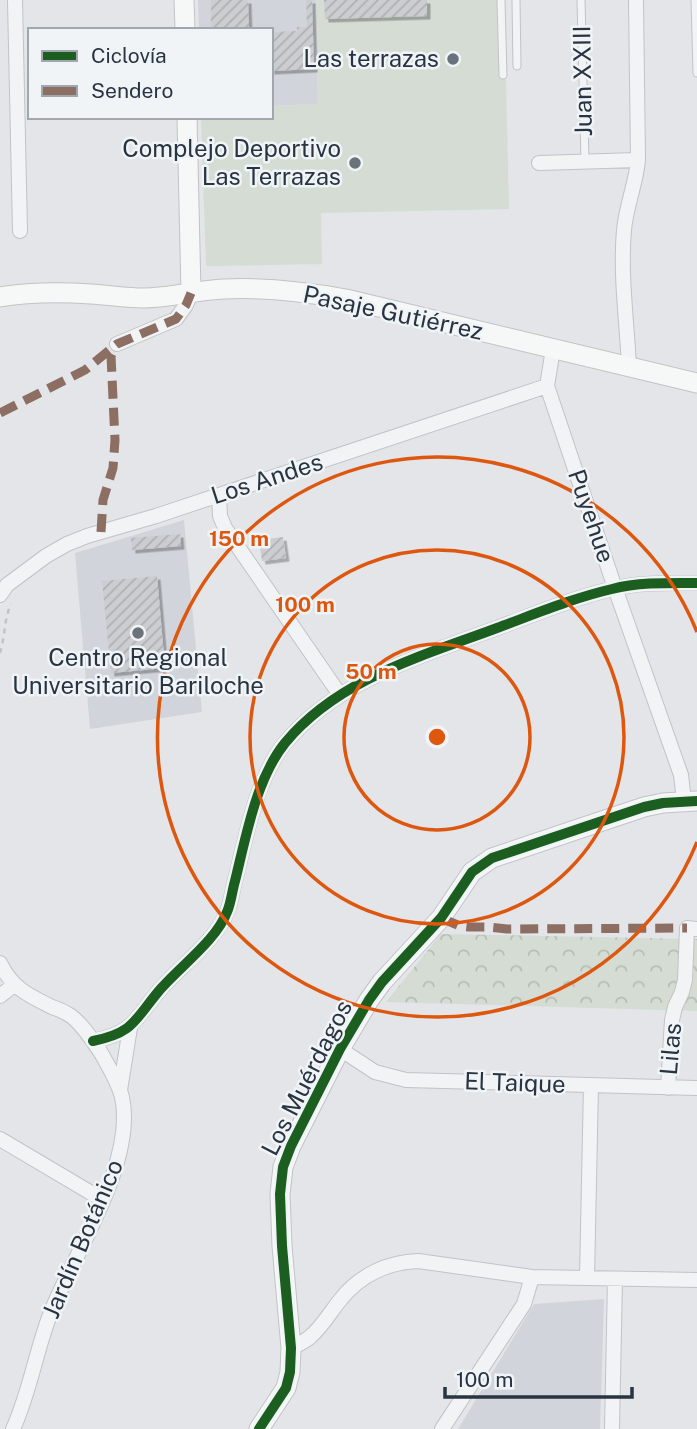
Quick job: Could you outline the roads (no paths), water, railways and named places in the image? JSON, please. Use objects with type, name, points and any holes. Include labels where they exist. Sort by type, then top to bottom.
[{"type":"street","points":[[15,0],[20,231]]},
{"type":"street","points":[[184,0],[185,28]]},
{"type":"street","points":[[629,367],[623,233],[625,212],[637,176],[638,160],[636,0]]},
{"type":"street","points":[[117,344],[176,319],[191,293],[187,119]]},
{"type":"street","points":[[539,163],[638,160]]},
{"type":"street","name":"Pasaje Gutiérrez","points":[[0,298],[53,293],[159,298],[234,289],[314,293],[697,383]]},
{"type":"street","name":"Puyehue","points":[[553,349],[547,386],[690,801]]},
{"type":"street","name":"Los Andes","points":[[7,595],[7,585],[22,573],[67,544],[87,536],[156,516],[547,386]]},
{"type":"street","points":[[219,495],[220,516],[225,528],[340,695]]},
{"type":"street","points":[[93,1041],[130,1028],[159,991],[218,928],[227,912],[266,775],[284,744],[312,715],[360,683],[411,660],[582,597],[615,588],[697,583]]},
{"type":"street","name":"Los Muérdagos","points":[[259,1429],[286,1388],[290,1372],[291,1348],[282,1246],[281,1178],[291,1146],[340,1049],[369,1000],[382,982],[441,918],[467,878],[481,864],[644,807],[690,801]]},
{"type":"street","name":"Lilas","points":[[668,1087],[672,1020],[685,980],[692,928]]},
{"type":"street","points":[[0,963],[14,985],[0,996]]},
{"type":"street","name":"Jardín Botánico","points":[[13,1429],[52,1310],[118,1161],[122,1142],[123,1106],[120,1090],[111,1071],[93,1041],[70,1015],[30,996],[14,985]]},
{"type":"street","points":[[120,1090],[130,1028]]},
{"type":"street","name":"El Taique","points":[[340,1049],[375,1072],[406,1080],[697,1088]]},
{"type":"street","points":[[587,1278],[591,1085]]},
{"type":"street","points":[[0,1139],[103,1200]]},
{"type":"street","points":[[291,1348],[308,1339],[351,1289],[371,1273],[405,1261],[532,1277],[697,1280]]},
{"type":"street","points":[[442,1429],[524,1304],[532,1277]]},
{"type":"street","points":[[612,1429],[615,1279]]},
{"type":"lane","points":[[501,0],[503,75]]},
{"type":"lane","points":[[516,0],[517,66]]},
{"type":"lane","name":"Juan XXIII","points":[[581,0],[585,161]]},
{"type":"lane","points":[[695,0],[697,73]]},
{"type":"place","name":"Las terrazas","points":[[453,59]]},
{"type":"place","name":"Complejo Deportivo Las Terrazas","points":[[355,163]]},
{"type":"place","name":"Centro Regional Universitario Bariloche","points":[[138,633]]}]
